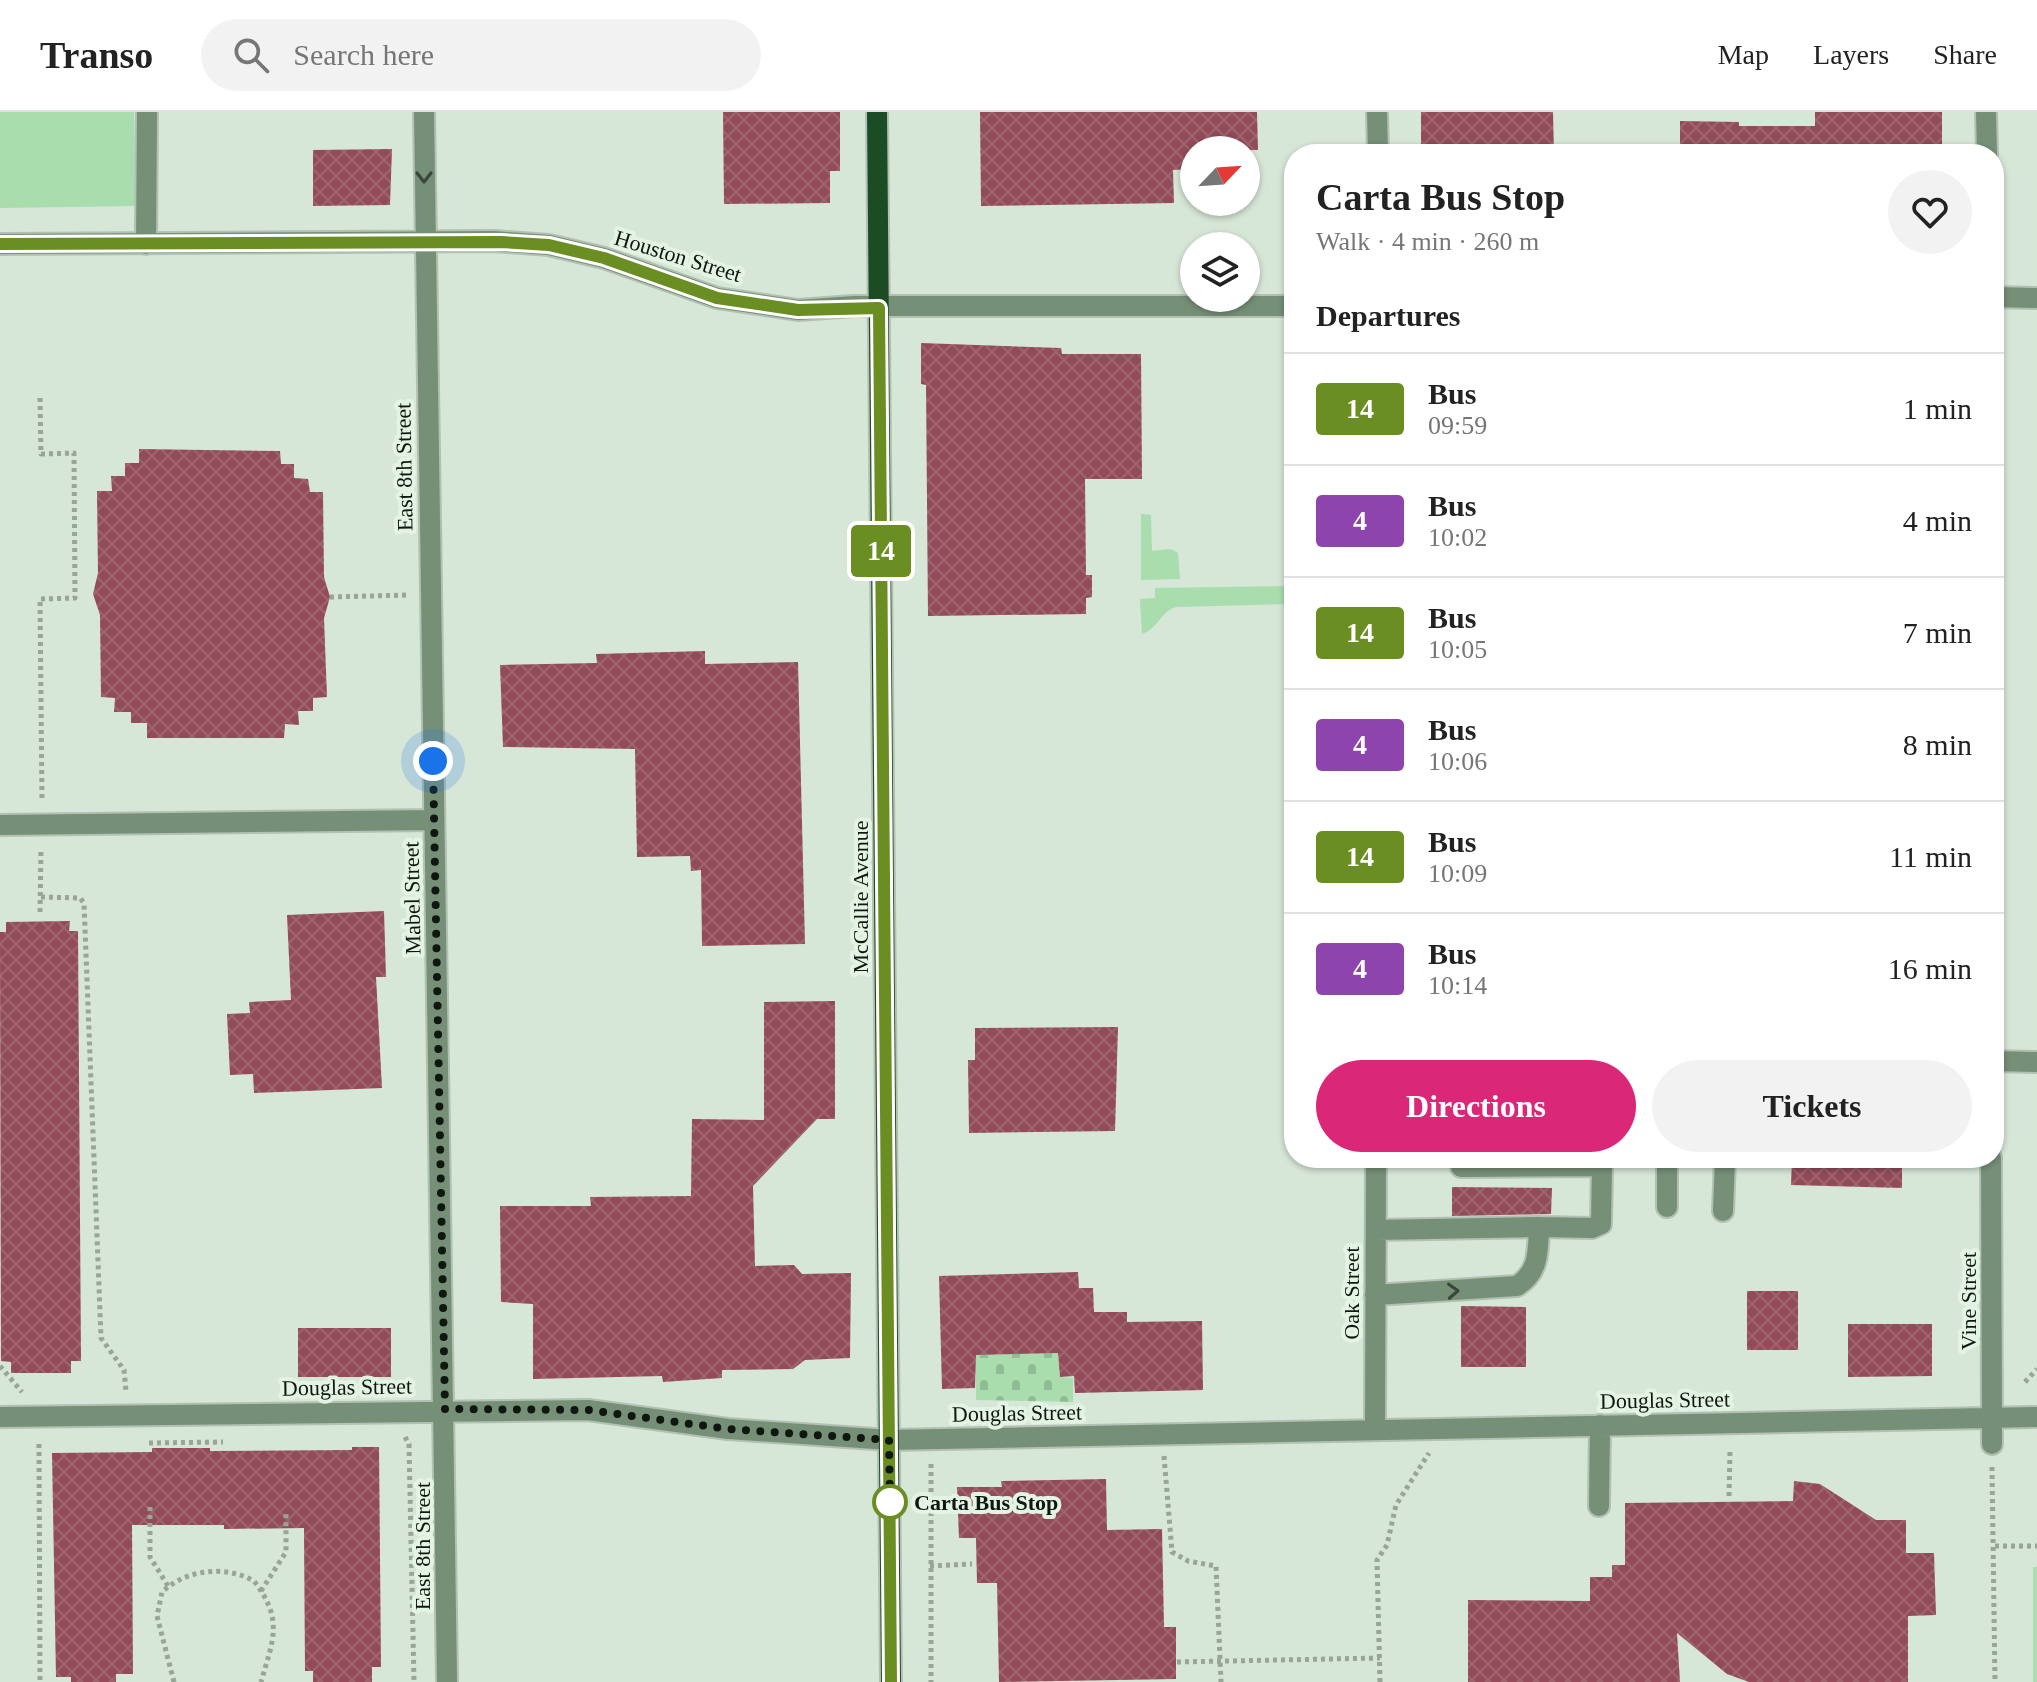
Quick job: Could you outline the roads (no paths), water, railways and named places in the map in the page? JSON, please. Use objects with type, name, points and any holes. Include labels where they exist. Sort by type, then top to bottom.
[{"type":"main road","name":"McCallie Avenue","points":[[877,112],[891,1682]]},
{"type":"street","points":[[146,244],[147,112]]},
{"type":"street","name":"East 8th Street","points":[[424,112],[423,242],[434,820]]},
{"type":"street","points":[[1377,112],[1378,144]]},
{"type":"street","points":[[1986,112],[1987,144]]},
{"type":"street","name":"Houston Street","points":[[0,244],[423,242],[549,245],[604,258],[717,298],[798,310],[1284,306]]},
{"type":"street","points":[[2004,297],[2037,298]]},
{"type":"street","name":"Mabel Street","points":[[0,825],[434,820],[445,1409]]},
{"type":"street","points":[[2004,1061],[2037,1062]]},
{"type":"street","name":"Oak Street","points":[[1375,1428],[1376,1168]]},
{"type":"street","points":[[1376,1230],[1592,1228],[1601,1224],[1602,1168]]},
{"type":"street","points":[[1667,1168],[1667,1207]]},
{"type":"street","points":[[1723,1211],[1725,1168]]},
{"type":"street","name":"Vine Street","points":[[1991,1168],[1992,1444]]},
{"type":"street","points":[[1375,1295],[1517,1286],[1531,1277],[1537,1259],[1539,1227]]},
{"type":"street","name":"East 8th Street","points":[[445,1409],[447,1682]]},
{"type":"street","name":"Douglas Street","points":[[0,1417],[445,1409],[588,1410],[728,1429],[889,1440],[2037,1417]]},
{"type":"street","points":[[1599,1506],[1600,1425]]},
{"type":"place","name":"Carta Bus Stop","points":[[890,1502]]}]
